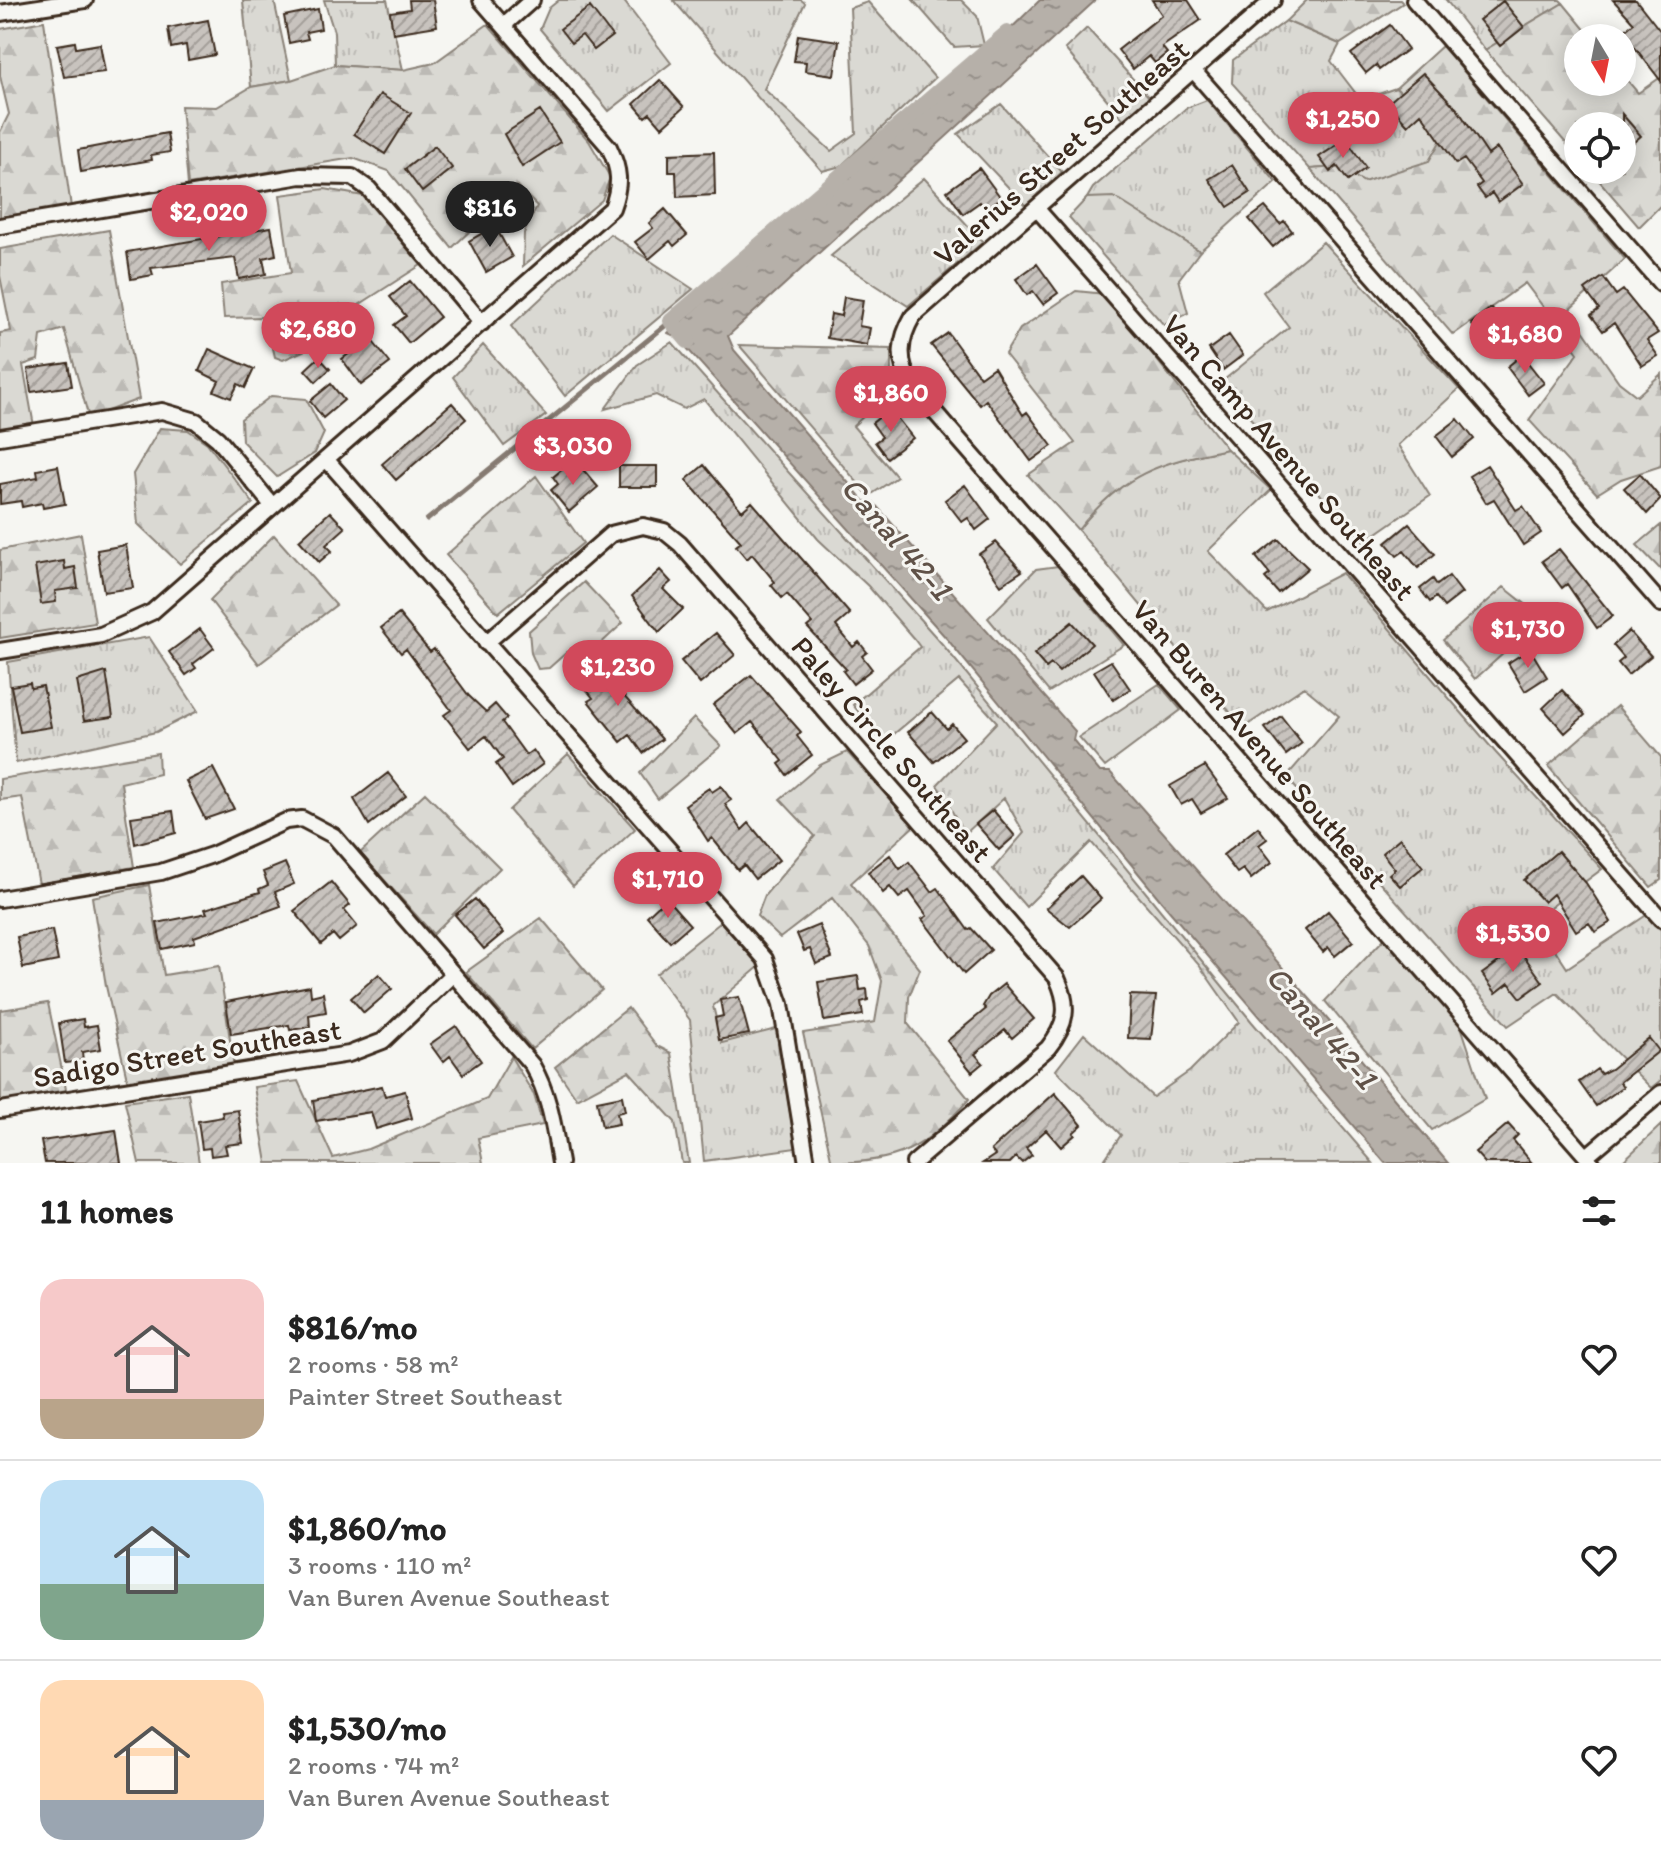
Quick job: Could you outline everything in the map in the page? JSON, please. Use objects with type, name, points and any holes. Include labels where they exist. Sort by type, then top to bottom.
[{"type":"street","points":[[0,13],[85,0]]},
{"type":"street","points":[[0,651],[101,635],[152,612],[271,504],[612,208],[619,188],[619,167],[609,147],[481,0]]},
{"type":"street","points":[[504,25],[532,0]]},
{"type":"street","name":"Valerius Street Southeast","points":[[901,353],[902,336],[913,316],[1273,0]]},
{"type":"street","points":[[1414,0],[1661,284]]},
{"type":"street","points":[[1193,70],[1661,604]]},
{"type":"street","points":[[0,226],[301,176],[352,177],[369,189],[482,323]]},
{"type":"street","name":"Van Camp Avenue Southeast","points":[[1037,209],[1661,919]]},
{"type":"street","name":"Van Buren Avenue Southeast","points":[[901,353],[904,372],[912,386],[1589,1159]]},
{"type":"street","points":[[0,437],[162,411],[196,421],[218,439],[271,504]]},
{"type":"street","points":[[326,459],[765,959],[781,1004],[807,1163]]},
{"type":"street","name":"Paley Circle Southeast","points":[[486,643],[611,534],[643,526],[664,531],[680,544],[1057,978],[1065,996],[1067,1011],[1061,1031],[1048,1048],[923,1159],[914,1163]]},
{"type":"street","points":[[0,899],[161,872],[212,855],[286,821],[302,819],[334,836],[451,976],[532,1065],[552,1115],[560,1163]]},
{"type":"street","name":"Sadigo Street Southeast","points":[[0,1110],[349,1054],[383,1041],[451,976]]},
{"type":"street","points":[[1589,1159],[1661,1093]]},
{"type":"green space","points":[[274,0],[291,80],[251,87],[243,1]]},
{"type":"green space","points":[[324,0],[387,0],[403,70],[335,65],[334,32]]},
{"type":"green space","points":[[559,0],[623,0],[671,63],[609,111],[540,29],[549,8]]},
{"type":"green space","points":[[673,0],[801,0],[805,3],[764,89],[831,151],[856,133],[850,8],[868,2],[935,78],[841,166],[822,171]]},
{"type":"green space","points":[[913,0],[961,0],[977,16],[984,45],[954,47]]},
{"type":"green space","points":[[1307,0],[1400,0],[1403,3],[1340,44],[1286,21]]},
{"type":"green space","points":[[1446,0],[1560,0],[1563,3],[1485,50]]},
{"type":"green space","points":[[1563,3],[1580,24],[1564,24],[1564,96],[1636,96],[1636,91],[1638,93],[1661,77],[1661,205],[1639,227],[1602,184],[1636,184],[1636,112],[1564,112],[1564,141],[1485,50]]},
{"type":"green space","points":[[44,21],[71,207],[0,217],[0,132],[9,114],[0,76],[0,29]]},
{"type":"green space","points":[[1286,21],[1340,44],[1331,61],[1361,100],[1396,88],[1446,134],[1429,162],[1364,182],[1337,167],[1310,169],[1232,83],[1233,60]]},
{"type":"green space","points":[[488,24],[589,141],[610,177],[602,200],[523,266],[524,233],[537,206],[517,186],[452,248],[389,171],[353,158],[188,185],[181,106],[217,107],[251,87],[291,80],[335,65],[403,70],[434,63]]},
{"type":"green space","points":[[1087,28],[1150,98],[1124,120],[1065,49]]},
{"type":"green space","points":[[1442,46],[1625,259],[1569,310],[1619,382],[1637,396],[1661,374],[1661,466],[1621,479],[1597,494],[1529,420],[1578,353],[1525,283],[1453,335],[1310,169],[1337,167],[1364,182],[1429,161],[1445,133],[1396,88]]},
{"type":"green space","points":[[1207,100],[1276,182],[1200,251],[1114,198],[1087,198],[1093,188],[1186,108]]},
{"type":"green space","points":[[1001,104],[1062,172],[1026,206],[958,134]]},
{"type":"green space","points":[[924,178],[983,242],[908,306],[831,256]]},
{"type":"green space","points":[[325,189],[363,196],[421,265],[340,317],[310,314],[310,348],[283,360],[275,357],[266,317],[224,318],[221,284],[291,273],[280,195]]},
{"type":"green space","points":[[1114,197],[1200,251],[1179,279],[1188,313],[1164,325],[1069,217],[1087,198]]},
{"type":"green space","points":[[109,230],[139,399],[89,418],[64,329],[41,336],[38,360],[23,365],[34,426],[0,431],[0,333],[11,331],[0,276],[0,249]]},
{"type":"green space","points":[[610,234],[693,289],[565,396],[511,326]]},
{"type":"green space","points":[[1323,242],[1459,389],[1398,445],[1430,496],[1364,542],[1219,384],[1289,327],[1263,292]]},
{"type":"green space","points":[[1076,291],[1105,294],[1227,449],[1144,473],[1111,495],[1078,530],[1028,475],[1075,443],[1005,354],[1020,329]]},
{"type":"green space","points":[[672,342],[943,645],[1252,1022],[1373,1163],[1102,1163],[1121,1135],[1056,1070],[1084,1034],[1153,1097],[1190,1071],[1239,1022],[1199,965],[1091,842],[1026,907],[993,869],[1024,833],[1004,798],[965,834],[937,785],[997,722],[959,680],[883,743],[853,705],[920,647],[914,639],[868,586],[818,539],[704,399],[684,409],[656,395],[605,409],[637,365]]},
{"type":"green space","points":[[483,345],[546,415],[504,446],[453,377]]},
{"type":"green space","points":[[739,345],[891,349],[891,371],[905,397],[878,403],[853,426],[897,477],[869,496]]},
{"type":"green space","points":[[271,396],[306,399],[324,433],[315,453],[277,477],[242,441],[241,419]]},
{"type":"green space","points":[[160,428],[188,430],[207,443],[253,503],[180,564],[138,524],[133,474]]},
{"type":"green space","points":[[1227,449],[1271,490],[1208,551],[1267,612],[1342,573],[1496,753],[1602,869],[1535,919],[1567,968],[1648,914],[1661,930],[1661,1080],[1651,1088],[1557,993],[1508,1026],[1286,777],[1339,716],[1304,687],[1243,728],[1078,530],[1111,495],[1144,473],[1181,459]]},
{"type":"green space","points":[[536,476],[583,543],[498,613],[446,555]]},
{"type":"green space","points":[[1661,525],[1661,570],[1637,545]]},
{"type":"green space","points":[[81,534],[95,623],[0,638],[0,550]]},
{"type":"green space","points":[[274,535],[336,605],[259,664],[210,600]]},
{"type":"green space","points":[[1058,566],[1124,645],[1049,692],[988,618],[1036,569]]},
{"type":"green space","points":[[584,582],[623,623],[583,660],[567,652],[549,668],[538,669],[531,653],[529,631]]},
{"type":"green space","points":[[1504,587],[1543,618],[1475,679],[1443,640]]},
{"type":"green space","points":[[149,637],[198,711],[156,732],[16,763],[8,662]]},
{"type":"green space","points":[[1159,684],[1181,710],[1105,767],[1079,737]]},
{"type":"green space","points":[[1617,706],[1661,757],[1661,880],[1651,887],[1548,766]]},
{"type":"green space","points":[[694,718],[721,746],[658,799],[640,773]]},
{"type":"green space","points":[[847,752],[914,826],[851,883],[920,969],[909,997],[908,1024],[969,1099],[939,1130],[909,1150],[875,1160],[832,1163],[803,1033],[875,1022],[882,981],[869,946],[832,898],[780,938],[757,916],[765,895],[815,836],[780,799],[820,765]]},
{"type":"green space","points":[[158,753],[159,774],[121,783],[134,867],[39,884],[22,797],[0,800],[0,779]]},
{"type":"green space","points":[[568,754],[635,829],[573,886],[509,810]]},
{"type":"green space","points":[[425,793],[500,868],[433,934],[360,853]]},
{"type":"green space","points":[[149,885],[164,975],[219,966],[234,1066],[128,1083],[106,986],[92,897]]},
{"type":"green space","points":[[541,918],[602,990],[532,1049],[466,972]]},
{"type":"green space","points":[[721,922],[760,966],[713,1006],[722,1043],[776,1029],[796,1148],[704,1161],[690,1020],[656,974]]},
{"type":"green space","points":[[1384,939],[1459,1020],[1485,1099],[1432,1130],[1325,1001]]},
{"type":"green space","points":[[48,1003],[67,1094],[1,1103],[0,1010]]},
{"type":"green space","points":[[628,1008],[657,1046],[671,1053],[689,1163],[682,1163],[675,1122],[629,1071],[577,1099],[555,1067]]},
{"type":"green space","points":[[511,1057],[534,1095],[543,1125],[478,1138],[483,1163],[267,1163],[254,1087],[298,1081],[333,1158],[368,1149],[487,1099]]},
{"type":"green space","points":[[188,1093],[199,1163],[139,1163],[125,1102]]},
{"type":"green space","points":[[1661,1125],[1661,1163],[1621,1163]]},
{"type":"water","points":[[1040,0],[1096,0],[728,336],[734,350],[864,501],[873,502],[1075,731],[1073,740],[1100,772],[1110,772],[1318,1008],[1448,1163],[1385,1163],[1166,907],[948,640],[677,337],[668,333],[989,50]]},
{"type":"building","points":[[409,0],[433,0],[437,26],[393,33],[390,12],[410,9]]},
{"type":"building","points":[[1152,0],[1188,0],[1201,20],[1162,47],[1167,53],[1155,63],[1149,56],[1133,69],[1118,50],[1162,15]]},
{"type":"building","points":[[1613,0],[1636,0],[1661,32],[1661,81],[1636,49],[1634,23]]},
{"type":"building","points":[[1503,1],[1524,27],[1500,46],[1479,20]]},
{"type":"building","points":[[590,7],[612,36],[594,50],[582,35],[571,43],[560,29]]},
{"type":"building","points":[[318,9],[321,29],[306,32],[308,39],[289,43],[284,16]]},
{"type":"building","points":[[208,20],[215,55],[188,60],[186,45],[171,48],[168,28]]},
{"type":"building","points":[[1390,25],[1408,49],[1379,70],[1376,65],[1366,73],[1351,54]]},
{"type":"building","points":[[798,35],[839,41],[834,75],[805,71],[806,62],[794,61]]},
{"type":"building","points":[[75,42],[76,48],[100,44],[105,72],[64,77],[57,45]]},
{"type":"building","points":[[1423,73],[1458,110],[1488,155],[1497,148],[1523,184],[1498,202],[1492,193],[1485,198],[1477,187],[1482,183],[1464,159],[1456,164],[1421,113],[1408,125],[1388,103]]},
{"type":"building","points":[[660,80],[684,107],[662,127],[650,113],[645,117],[634,104]]},
{"type":"building","points":[[380,94],[411,113],[385,154],[354,134]]},
{"type":"building","points":[[540,111],[560,142],[522,167],[504,134]]},
{"type":"building","points":[[167,133],[170,152],[151,155],[152,160],[81,172],[78,150]]},
{"type":"building","points":[[1346,139],[1366,168],[1348,181],[1337,166],[1330,172],[1319,157]]},
{"type":"building","points":[[435,146],[452,168],[422,192],[405,169]]},
{"type":"building","points":[[714,152],[715,195],[677,197],[676,172],[669,172],[669,154]]},
{"type":"building","points":[[1232,165],[1250,193],[1228,207],[1209,179]]},
{"type":"building","points":[[979,168],[1001,198],[985,209],[980,202],[963,214],[947,191]]},
{"type":"building","points":[[1265,207],[1280,224],[1284,221],[1292,231],[1273,247],[1249,219]]},
{"type":"building","points":[[665,209],[687,235],[674,246],[670,241],[649,259],[635,242],[653,228],[649,223]]},
{"type":"building","points":[[495,226],[512,257],[486,272],[469,241]]},
{"type":"building","points":[[271,227],[276,255],[263,258],[266,274],[239,279],[235,258],[151,268],[153,275],[131,279],[127,252]]},
{"type":"building","points":[[1037,264],[1058,293],[1043,304],[1033,291],[1027,295],[1016,279]]},
{"type":"building","points":[[1603,277],[1616,295],[1623,290],[1658,333],[1647,340],[1658,356],[1642,366],[1614,323],[1603,331],[1591,315],[1599,309],[1585,290]]},
{"type":"building","points":[[410,281],[440,317],[409,343],[394,325],[406,316],[390,297]]},
{"type":"building","points":[[844,297],[863,300],[859,326],[870,328],[867,345],[827,338],[831,314],[841,316]]},
{"type":"building","points":[[1491,308],[1512,334],[1492,350],[1471,324]]},
{"type":"building","points":[[948,333],[980,377],[994,367],[1023,415],[1027,412],[1052,446],[1031,461],[986,400],[980,405],[931,345]]},
{"type":"building","points":[[1229,335],[1243,355],[1223,370],[1209,349]]},
{"type":"building","points":[[370,338],[390,363],[361,385],[342,359]]},
{"type":"building","points":[[209,349],[254,369],[245,388],[238,384],[231,398],[214,391],[219,381],[199,371]]},
{"type":"building","points":[[1522,355],[1544,383],[1528,395],[1507,367]]},
{"type":"building","points":[[319,357],[330,369],[316,382],[305,370]]},
{"type":"building","points":[[68,363],[72,386],[31,392],[28,369]]},
{"type":"building","points":[[331,384],[344,400],[323,418],[310,401]]},
{"type":"building","points":[[452,403],[466,419],[396,480],[382,464]]},
{"type":"building","points":[[890,409],[913,438],[887,458],[875,442],[882,437],[872,423]]},
{"type":"building","points":[[1458,419],[1474,439],[1452,457],[1436,436]]},
{"type":"building","points":[[579,465],[598,487],[569,512],[551,490],[558,484],[553,477],[565,467],[570,473]]},
{"type":"building","points":[[704,465],[742,511],[752,502],[850,614],[836,626],[853,647],[859,642],[867,652],[862,656],[872,669],[853,684],[843,671],[846,669],[807,627],[812,623],[787,594],[782,598],[771,585],[775,582],[752,554],[747,559],[736,546],[741,542],[686,480]]},
{"type":"building","points":[[1487,465],[1516,510],[1523,506],[1541,533],[1523,545],[1494,499],[1486,503],[1469,476]]},
{"type":"building","points":[[58,466],[65,504],[43,508],[42,503],[22,507],[21,501],[0,504],[0,484],[38,477],[37,470]]},
{"type":"building","points":[[619,466],[657,466],[657,487],[619,487]]},
{"type":"building","points":[[1640,474],[1661,499],[1647,514],[1624,488]]},
{"type":"building","points":[[965,485],[990,519],[976,530],[968,518],[962,522],[945,500]]},
{"type":"building","points":[[330,512],[345,528],[326,545],[332,551],[319,562],[299,540]]},
{"type":"building","points":[[1409,524],[1435,554],[1418,568],[1404,551],[1397,556],[1386,543]]},
{"type":"building","points":[[1278,539],[1308,568],[1278,593],[1265,578],[1270,574],[1256,557]]},
{"type":"building","points":[[996,542],[1022,571],[1001,585],[979,554]]},
{"type":"building","points":[[126,545],[133,588],[104,592],[97,550]]},
{"type":"building","points":[[1559,549],[1613,616],[1597,628],[1567,584],[1562,588],[1542,561]]},
{"type":"building","points":[[64,561],[65,569],[75,567],[78,588],[55,591],[56,602],[41,604],[35,566]]},
{"type":"building","points":[[660,570],[671,582],[663,589],[683,609],[659,632],[632,596]]},
{"type":"building","points":[[1449,576],[1462,593],[1444,607],[1436,597],[1430,602],[1420,589],[1433,579],[1437,585]]},
{"type":"building","points":[[399,614],[430,652],[434,649],[469,696],[486,712],[495,704],[507,718],[502,722],[526,755],[533,750],[543,764],[512,787],[496,764],[503,759],[486,736],[470,748],[444,715],[451,710],[406,649],[401,653],[381,628]]},
{"type":"building","points":[[1072,622],[1092,644],[1059,672],[1051,664],[1046,668],[1034,654]]},
{"type":"building","points":[[200,629],[214,648],[193,664],[196,668],[186,675],[169,652]]},
{"type":"building","points":[[1629,631],[1651,656],[1628,675],[1618,663],[1624,658],[1613,645]]},
{"type":"building","points":[[716,633],[735,655],[700,684],[681,661]]},
{"type":"building","points":[[1530,649],[1547,677],[1525,691],[1508,663]]},
{"type":"building","points":[[605,661],[620,680],[614,685],[662,739],[643,753],[630,735],[621,742],[588,701],[593,698],[579,680]]},
{"type":"building","points":[[1111,661],[1130,689],[1113,700],[1094,671]]},
{"type":"building","points":[[106,672],[113,717],[84,721],[77,681]]},
{"type":"building","points":[[751,675],[801,732],[797,736],[812,755],[787,775],[779,764],[783,761],[752,722],[737,734],[713,705]]},
{"type":"building","points":[[30,683],[31,688],[43,686],[51,727],[20,732],[11,686]]},
{"type":"building","points":[[1562,690],[1585,715],[1565,733],[1543,708]]},
{"type":"building","points":[[932,712],[947,729],[952,724],[964,738],[934,762],[908,732]]},
{"type":"building","points":[[1281,716],[1302,743],[1286,755],[1265,728]]},
{"type":"building","points":[[1205,766],[1228,798],[1201,813],[1192,799],[1181,805],[1170,786]]},
{"type":"building","points":[[213,768],[234,809],[205,819],[186,781]]},
{"type":"building","points":[[388,773],[406,796],[369,825],[354,799]]},
{"type":"building","points":[[721,786],[731,800],[725,804],[742,830],[749,823],[779,860],[755,879],[744,865],[738,870],[712,838],[708,841],[685,805],[709,788],[712,792]]},
{"type":"building","points":[[993,810],[1015,836],[999,850],[976,824]]},
{"type":"building","points":[[173,811],[176,833],[135,844],[131,817]]},
{"type":"building","points":[[1258,827],[1267,839],[1259,845],[1272,862],[1251,879],[1243,869],[1237,873],[1223,855]]},
{"type":"building","points":[[1400,838],[1423,867],[1400,886],[1389,874],[1395,869],[1382,853]]},
{"type":"building","points":[[1558,851],[1586,883],[1611,922],[1595,932],[1589,923],[1576,931],[1553,894],[1544,902],[1524,880]]},
{"type":"building","points":[[890,855],[900,869],[909,862],[932,892],[938,888],[968,930],[971,928],[991,950],[964,974],[922,919],[927,916],[909,891],[899,898],[890,887],[883,893],[868,872]]},
{"type":"building","points":[[285,863],[294,884],[275,892],[281,906],[194,937],[195,942],[162,949],[157,923],[207,913],[205,909],[260,892],[259,889],[268,885],[263,872]]},
{"type":"building","points":[[1081,876],[1101,899],[1070,927],[1046,908]]},
{"type":"building","points":[[331,882],[350,905],[344,910],[357,926],[339,941],[333,934],[321,944],[294,911]]},
{"type":"building","points":[[666,898],[690,925],[670,942],[647,916]]},
{"type":"building","points":[[475,899],[503,933],[484,949],[455,915]]},
{"type":"building","points":[[1328,911],[1353,941],[1335,956],[1328,947],[1323,952],[1305,930]]},
{"type":"building","points":[[819,925],[832,958],[816,964],[810,949],[804,951],[797,934]]},
{"type":"building","points":[[52,930],[58,961],[23,968],[17,937]]},
{"type":"building","points":[[1518,948],[1543,982],[1521,998],[1509,983],[1496,993],[1482,974]]},
{"type":"building","points":[[379,974],[392,989],[364,1013],[351,998]]},
{"type":"building","points":[[858,976],[860,990],[867,989],[868,1000],[861,1002],[863,1015],[824,1021],[818,982]]},
{"type":"building","points":[[1004,984],[1034,1019],[1012,1038],[1005,1030],[975,1054],[983,1063],[972,1072],[947,1041],[986,1009],[983,1006],[989,996]]},
{"type":"building","points":[[310,986],[311,996],[323,993],[326,1012],[309,1015],[310,1027],[290,1030],[289,1025],[231,1034],[226,1002]]},
{"type":"building","points":[[1130,995],[1156,996],[1151,1039],[1128,1038]]},
{"type":"building","points":[[739,997],[749,1034],[719,1040],[715,1018],[723,1016],[720,1000]]},
{"type":"building","points":[[83,1019],[84,1027],[97,1025],[101,1049],[82,1052],[83,1061],[65,1063],[59,1023]]},
{"type":"building","points":[[456,1026],[481,1061],[463,1074],[450,1056],[443,1062],[430,1044]]},
{"type":"building","points":[[1649,1038],[1659,1051],[1620,1082],[1623,1087],[1596,1106],[1579,1082],[1597,1069],[1601,1074],[1611,1069]]},
{"type":"building","points":[[382,1086],[385,1096],[405,1091],[412,1118],[376,1129],[371,1112],[316,1121],[313,1100]]},
{"type":"building","points":[[1055,1093],[1082,1125],[1073,1133],[1075,1135],[1061,1147],[1046,1130],[1026,1148],[1032,1155],[1022,1163],[1016,1157],[1010,1163],[983,1163],[995,1155],[991,1150]]},
{"type":"building","points":[[622,1096],[625,1111],[617,1113],[619,1124],[602,1127],[597,1101]]},
{"type":"building","points":[[238,1110],[243,1143],[225,1145],[227,1154],[211,1156],[210,1148],[202,1149],[198,1121],[223,1117],[222,1112]]},
{"type":"building","points":[[1508,1124],[1518,1135],[1513,1140],[1532,1163],[1485,1163],[1475,1152]]},
{"type":"building","points":[[116,1130],[121,1163],[45,1163],[41,1141]]},
{"type":"waterway","name":"Canal 42-1","points":[[688,341],[671,321],[1007,33]]},
{"type":"waterway","points":[[427,520],[671,321]]}]
